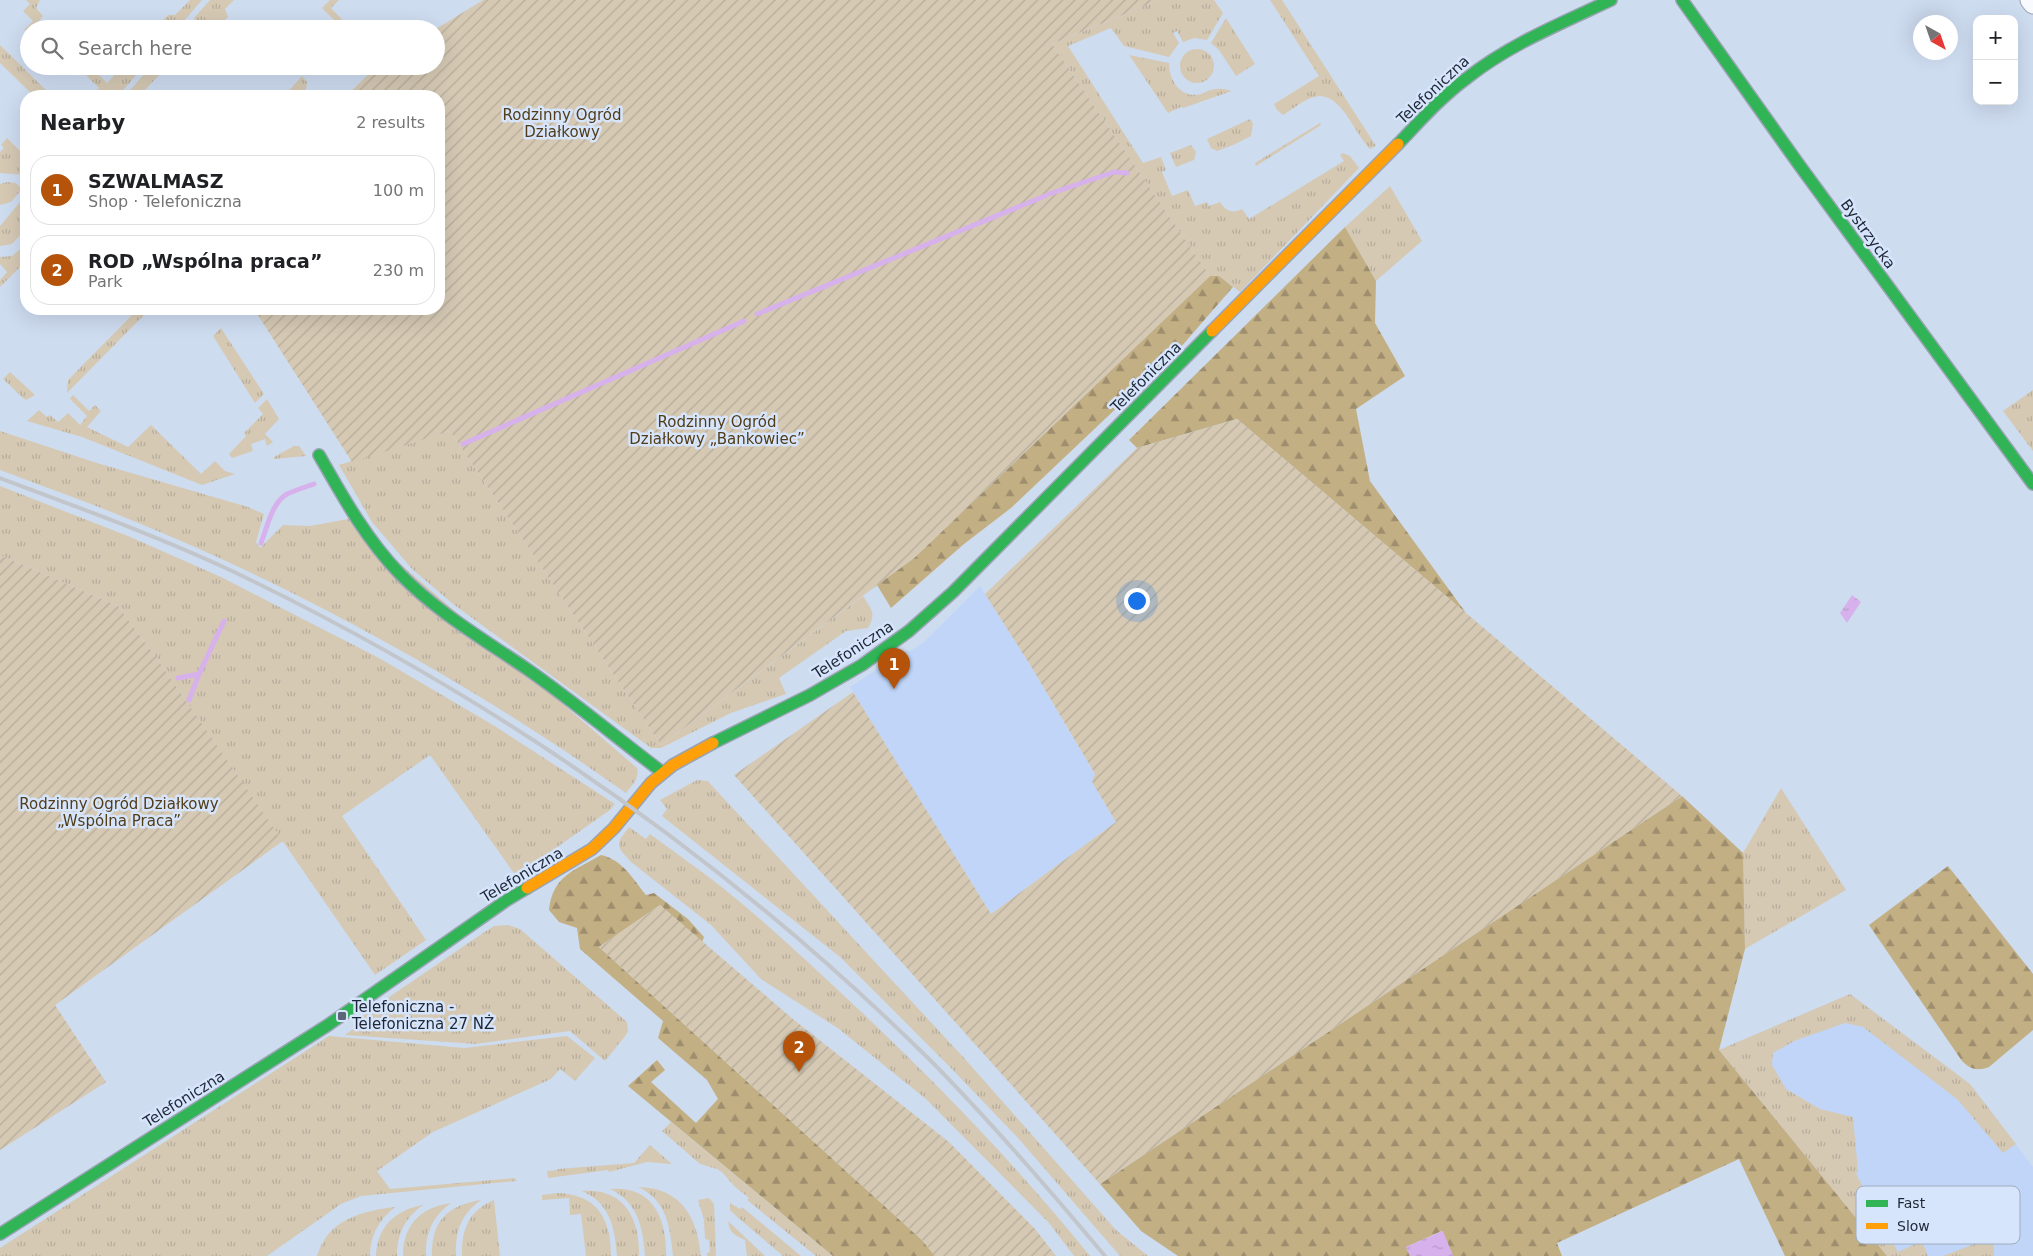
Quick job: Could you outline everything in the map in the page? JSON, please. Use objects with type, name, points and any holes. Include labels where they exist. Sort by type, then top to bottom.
[{"type":"street","name":"Telefoniczna","points":[[0,1234],[328,1025],[507,900],[592,849],[614,828],[641,793],[662,772],[684,758],[828,686],[856,669],[911,630],[953,592],[1450,91],[1469,74],[1495,57],[1611,0]]},
{"type":"street","name":"Bystrzycka","points":[[1682,0],[1800,166],[2033,484]]},
{"type":"street","points":[[2030,0],[2033,4]]},
{"type":"street","points":[[319,455],[351,511],[370,538],[395,568],[418,591],[454,620],[528,670],[662,772]]},
{"type":"shaded area","points":[[980,586],[1032,668],[1095,775],[1092,782],[1116,822],[991,914],[850,687],[907,650],[909,652],[924,642]]},
{"type":"shaded area","points":[[1850,994],[1970,1084],[2033,1167],[2033,1256],[1887,1256],[1877,1244],[2020,1244],[2020,1186],[1856,1186],[1856,1218],[1719,1050]]},
{"type":"green space","points":[[26,0],[40,0],[36,8],[43,16],[40,20],[32,20],[23,11],[30,4]]},
{"type":"green space","points":[[190,0],[202,0],[185,20],[163,20],[168,15],[175,15]]},
{"type":"green space","points":[[210,0],[234,0],[225,9],[228,17],[225,20],[195,20],[194,18]]},
{"type":"green space","points":[[330,0],[339,0],[331,8],[342,20],[334,20],[322,8]]},
{"type":"green space","name":"Rodzinny Ogród Działkowy „Bankowiec”","points":[[483,0],[1159,0],[1052,44],[1210,276],[914,558],[661,745],[450,431],[352,462],[258,315],[445,315],[445,90],[352,90],[368,75],[445,75],[445,23]]},
{"type":"green space","points":[[1159,0],[1214,0],[1223,13],[1207,40],[1194,38],[1183,42],[1177,31],[1173,33],[1179,43],[1169,57],[1124,46],[1111,28],[1068,46],[1143,163],[1161,157],[1166,170],[1162,172],[1172,196],[1188,190],[1195,206],[1207,202],[1209,206],[1220,202],[1230,211],[1242,209],[1249,219],[1344,161],[1340,155],[1343,153],[1350,156],[1359,168],[1240,292],[1219,276],[1210,276],[1052,44]]},
{"type":"green space","points":[[1270,0],[1282,0],[1376,146],[1370,149],[1339,106],[1323,96],[1306,100],[1283,115],[1277,110],[1274,104],[1319,76]]},
{"type":"green space","points":[[1226,18],[1255,64],[1236,76],[1219,50],[1211,43]]},
{"type":"green space","points":[[0,45],[20,65],[20,75],[31,75],[46,90],[28,90],[0,63]]},
{"type":"green space","points":[[1197,49],[1209,54],[1214,66],[1209,78],[1197,83],[1185,78],[1180,66],[1185,54]]},
{"type":"green space","points":[[1129,55],[1169,63],[1174,82],[1182,91],[1188,94],[1201,94],[1218,89],[1232,91],[1168,113]]},
{"type":"green space","points":[[86,75],[99,75],[107,83],[115,75],[136,75],[123,90],[97,90],[99,88]]},
{"type":"green space","points":[[143,75],[159,75],[145,90],[130,90]]},
{"type":"green space","points":[[302,76],[307,82],[305,90],[289,90]]},
{"type":"green space","points":[[1250,119],[1253,124],[1251,136],[1217,151],[1211,148],[1207,139]]},
{"type":"green space","points":[[1320,123],[1321,125],[1256,166],[1255,163]]},
{"type":"green space","points":[[7,138],[20,151],[20,175],[0,173],[0,152],[4,148],[1,145]]},
{"type":"green space","points":[[1191,145],[1196,152],[1194,160],[1176,167],[1170,153]]},
{"type":"green space","points":[[7,182],[16,183],[20,187],[20,191],[11,202],[0,205],[0,184]]},
{"type":"green space","points":[[1390,186],[1422,241],[1376,281],[1345,227]]},
{"type":"green space","points":[[20,202],[20,235],[12,244],[0,246],[0,226]]},
{"type":"green space","points":[[1345,227],[1376,281],[1375,323],[1405,376],[1356,409],[1370,481],[1466,613],[1237,419],[1137,448],[1129,440]]},
{"type":"green space","points":[[20,249],[20,267],[0,287],[0,280],[7,272],[0,264],[0,257],[12,256]]},
{"type":"green space","points":[[1210,276],[1219,276],[1233,287],[1180,348],[1011,508],[964,544],[891,608],[877,585],[914,558]]},
{"type":"green space","points":[[132,315],[144,315],[67,393],[68,380]]},
{"type":"green space","points":[[221,328],[264,394],[255,403],[213,336]]},
{"type":"green space","points":[[10,372],[35,395],[26,400],[23,398],[3,379]]},
{"type":"green space","points":[[2033,390],[2033,451],[2003,411]]},
{"type":"green space","points":[[73,395],[89,411],[95,405],[101,411],[87,427],[128,447],[151,425],[201,474],[215,461],[225,471],[235,474],[202,485],[82,437],[27,421],[39,410],[47,417],[50,415],[58,422],[68,413],[80,425],[87,416],[71,400],[70,398]]},
{"type":"green space","points":[[267,399],[279,419],[265,434],[273,442],[267,446],[265,439],[251,444],[253,451],[232,458],[229,454],[246,436],[244,433],[263,414],[258,408]]},
{"type":"green space","points":[[1237,419],[1682,796],[1100,1184],[734,775],[853,692],[991,914],[1116,822],[1092,782],[1095,774],[1032,668],[985,594],[1137,448]]},
{"type":"green space","points":[[0,431],[97,463],[248,507],[264,514],[256,542],[260,548],[283,525],[310,526],[348,519],[637,768],[638,772],[635,781],[626,793],[568,753],[448,678],[386,642],[260,577],[196,547],[131,520],[0,470]]},
{"type":"green space","points":[[450,431],[661,745],[863,596],[872,611],[871,623],[868,628],[846,631],[779,678],[786,694],[731,713],[661,748],[651,748],[453,604],[412,569],[372,522],[339,465]]},
{"type":"green space","points":[[294,446],[299,446],[306,456],[274,459],[274,457]]},
{"type":"green space","points":[[0,486],[128,536],[221,577],[379,658],[493,725],[615,804],[610,810],[516,876],[430,755],[342,816],[426,940],[375,975],[155,656],[118,606],[0,555]]},
{"type":"green space","name":"Rodzinny Ogród Działkowy „Wspólna Praca”","points":[[0,555],[118,606],[155,656],[283,841],[55,1005],[106,1082],[0,1150]]},
{"type":"green space","points":[[697,780],[708,781],[964,1058],[1116,1230],[1148,1256],[1120,1256],[1018,1138],[840,957],[662,816],[667,809],[660,800]]},
{"type":"green space","points":[[1781,788],[1846,890],[1745,949],[1743,853]]},
{"type":"green space","points":[[1682,796],[1743,853],[1745,949],[1719,1050],[1856,1218],[1856,1244],[1877,1244],[1887,1256],[1785,1256],[1739,1159],[1557,1243],[1562,1256],[1453,1256],[1442,1231],[1406,1247],[1410,1256],[1178,1256],[1141,1231],[1100,1184]]},
{"type":"green space","points":[[629,827],[646,839],[650,834],[714,881],[757,916],[823,976],[917,1066],[977,1127],[1035,1190],[1090,1256],[1074,1256],[1049,1223],[926,1099],[839,1029],[761,979],[711,925],[631,862],[622,852],[619,845],[621,838]]},
{"type":"green space","points":[[601,855],[609,857],[621,866],[646,895],[654,893],[688,919],[704,937],[702,942],[660,905],[599,947],[922,1240],[935,1256],[833,1256],[628,1086],[657,1060],[665,1070],[651,1082],[696,1123],[718,1099],[707,1080],[658,1038],[663,1021],[580,949],[577,928],[559,922],[549,910],[551,898],[560,881],[566,875]]},
{"type":"green space","points":[[1948,866],[2033,974],[2033,1030],[1989,1067],[1981,1069],[1972,1068],[1962,1061],[1869,925]]},
{"type":"green space","points":[[660,905],[794,1020],[949,1142],[1036,1230],[1056,1256],[935,1256],[922,1240],[599,947]]},
{"type":"green space","points":[[508,925],[520,929],[627,1022],[628,1031],[626,1035],[605,1061],[570,1031],[476,1044],[345,1035],[357,1026],[354,1021],[483,933],[494,926]]},
{"type":"green space","points":[[1850,994],[1970,1084],[2016,1144],[2003,1153],[1957,1099],[1863,1027],[1845,1023],[1794,1041],[1773,1053],[1772,1065],[1786,1089],[1820,1109],[1853,1117],[1858,1171],[1856,1173],[1862,1186],[1856,1186],[1856,1218],[1719,1050]]},
{"type":"green space","points":[[329,1036],[464,1048],[567,1036],[595,1058],[575,1081],[560,1069],[551,1079],[433,1132],[377,1171],[390,1189],[515,1178],[516,1181],[361,1196],[341,1204],[267,1256],[0,1256],[0,1248]]},
{"type":"green space","points":[[671,1122],[833,1256],[816,1256],[747,1200],[749,1198],[734,1186],[722,1172],[700,1164],[662,1131]]},
{"type":"green space","points":[[650,1145],[672,1164],[647,1162],[609,1172],[608,1170],[548,1178],[547,1171],[558,1169],[634,1163]]},
{"type":"green space","points":[[638,1187],[665,1193],[676,1199],[684,1207],[696,1228],[701,1256],[673,1256],[668,1225],[661,1207],[655,1199]]},
{"type":"green space","points":[[610,1189],[625,1189],[637,1193],[647,1199],[654,1207],[664,1229],[666,1256],[645,1256],[643,1236],[633,1209],[619,1194]]},
{"type":"green space","points":[[582,1191],[597,1191],[609,1195],[619,1200],[627,1208],[636,1229],[639,1242],[639,1256],[617,1256],[615,1236],[605,1209],[599,1202]]},
{"type":"green space","points":[[558,1193],[583,1198],[599,1211],[605,1220],[608,1230],[611,1256],[586,1256],[581,1214],[570,1215],[569,1198],[542,1200],[542,1195]]},
{"type":"green space","points":[[709,1198],[714,1204],[716,1256],[707,1256],[707,1253],[710,1252],[709,1240],[705,1239],[704,1220],[698,1200]]},
{"type":"green space","points":[[481,1200],[469,1211],[461,1224],[458,1231],[456,1256],[432,1256],[432,1244],[435,1233],[438,1224],[444,1217],[459,1206]]},
{"type":"green space","points":[[494,1200],[500,1256],[462,1256],[463,1238],[468,1222],[478,1209]]},
{"type":"green space","points":[[451,1203],[439,1214],[431,1226],[427,1240],[426,1256],[403,1256],[406,1235],[416,1219],[431,1209]]},
{"type":"green space","points":[[730,1203],[740,1209],[742,1207],[801,1256],[783,1256],[730,1210]]},
{"type":"green space","points":[[423,1205],[411,1215],[403,1227],[397,1248],[397,1256],[376,1256],[380,1236],[389,1222],[404,1211]]},
{"type":"green space","points":[[395,1207],[376,1228],[370,1248],[370,1256],[317,1256],[322,1243],[338,1225],[370,1211]]},
{"type":"green space","points":[[728,1221],[765,1256],[747,1256],[745,1240],[732,1231]]},
{"type":"green space","points":[[1877,1244],[1894,1244],[1898,1252],[1915,1244],[1923,1244],[1928,1256],[1887,1256]]},
{"type":"green space","points":[[1975,1244],[1993,1244],[1994,1256],[1943,1256]]},
{"type":"water","points":[[1852,595],[1861,602],[1847,623],[1840,613]]},
{"type":"water","points":[[1443,1231],[1453,1256],[1410,1256],[1406,1247]]},
{"type":"waterway","points":[[1049,194],[1114,172],[1127,173]]},
{"type":"waterway","points":[[757,314],[1045,196]]},
{"type":"waterway","points":[[463,444],[744,321]]},
{"type":"waterway","points":[[261,543],[277,503],[287,494],[314,484]]},
{"type":"waterway","points":[[189,700],[224,621]]},
{"type":"waterway","points":[[178,678],[199,674]]},
{"type":"railway","points":[[0,478],[202,557],[327,619],[421,671],[512,726],[601,786],[687,849],[771,916],[852,986],[931,1061],[976,1108],[1105,1256]]},
{"type":"traffic: fast","points":[[1398,144],[1448,93],[1484,66],[1519,44],[1611,0]]},
{"type":"traffic: fast","points":[[1682,0],[1800,166],[2033,484]]},
{"type":"traffic: fast","points":[[713,743],[810,695],[862,665],[909,631],[953,592],[1212,331]]},
{"type":"traffic: fast","points":[[319,455],[346,502],[376,547],[414,588],[429,601],[561,694],[662,772]]},
{"type":"traffic: fast","points":[[0,1234],[328,1025],[527,888]]},
{"type":"traffic: slow","points":[[1212,331],[1398,144]]},
{"type":"traffic: slow","points":[[527,888],[592,849],[614,828],[651,783],[673,765],[713,743]]},
{"type":"place","name":"SZWALMASZ","points":[[894,689]]},
{"type":"place","name":"Telefoniczna - Telefoniczna 27 NŻ","points":[[342,1016]]},
{"type":"place","name":"ROD „Wspólna praca”","points":[[799,1072]]},
{"type":"park label","name":"Rodzinny Ogród Działkowy","points":[[562,124]]}]
